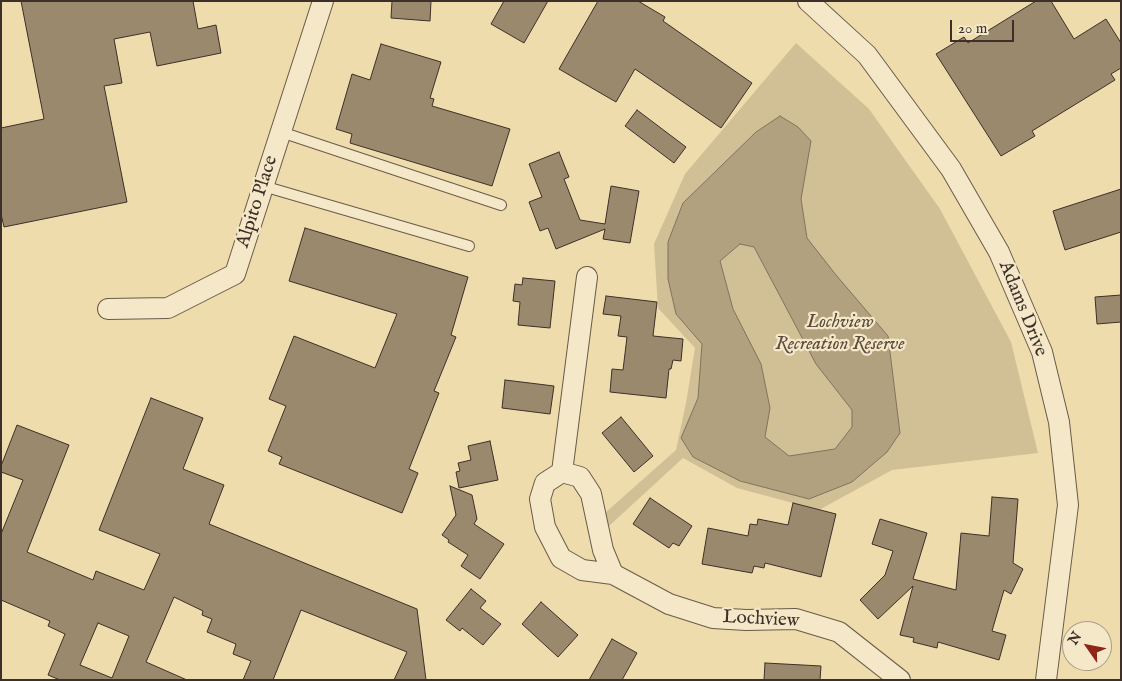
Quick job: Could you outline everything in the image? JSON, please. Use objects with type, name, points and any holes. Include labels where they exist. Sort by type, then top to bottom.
[{"type":"street","name":"Alpito Place","points":[[108,309],[168,308],[235,274],[323,1]]},
{"type":"street","name":"Adams Drive","points":[[808,1],[867,55],[951,168],[999,252],[1042,352],[1059,422],[1068,505],[1046,680]]},
{"type":"street","points":[[587,277],[562,472],[580,476],[591,494],[603,550],[612,574]]},
{"type":"street","name":"Lochview","points":[[562,472],[545,483],[540,499],[545,526],[561,558],[582,570],[612,574],[669,604],[713,618],[746,620],[796,619],[839,632],[900,680]]},
{"type":"lane","points":[[281,132],[501,205]]},
{"type":"lane","points":[[263,186],[469,246]]},
{"type":"green space","name":"Lochview Recreation Reserve","points":[[796,43],[869,109],[940,209],[1011,342],[1038,453],[892,470],[819,510],[737,488],[683,458],[609,526],[605,513],[676,450],[695,348],[658,308],[654,244],[685,174]]},
{"type":"shaded area","points":[[780,116],[798,127],[811,141],[801,199],[807,238],[888,336],[900,433],[887,452],[852,482],[809,499],[740,481],[693,457],[681,438],[698,398],[702,344],[676,314],[668,279],[668,242],[683,203],[756,132]],"holes":[[[740,244],[754,247],[816,364],[852,410],[852,427],[835,449],[789,456],[765,437],[770,408],[761,364],[733,309],[720,261]]]},
{"type":"building","points":[[21,1],[193,1],[198,29],[216,25],[221,53],[157,66],[150,32],[114,39],[122,83],[104,86],[127,202],[4,227],[1,214],[1,128],[44,119]]},
{"type":"building","points":[[392,1],[431,1],[430,21],[391,18]]},
{"type":"building","points":[[504,1],[548,1],[524,43],[491,24]]},
{"type":"building","points":[[598,1],[638,1],[665,17],[663,21],[752,83],[721,128],[635,69],[616,102],[559,69]]},
{"type":"building","points":[[1036,1],[1051,1],[1074,39],[1106,19],[1121,43],[1121,68],[1111,74],[1115,80],[1032,131],[1035,136],[1001,156],[936,54],[964,37],[968,43]]},
{"type":"building","points":[[381,44],[441,62],[430,98],[434,99],[432,106],[510,129],[492,186],[350,143],[352,134],[336,129],[352,74],[370,80]]},
{"type":"building","points":[[637,110],[686,147],[674,163],[625,126]]},
{"type":"building","points":[[559,152],[569,177],[564,179],[580,220],[605,224],[611,186],[639,191],[630,243],[603,239],[605,229],[556,249],[548,228],[540,231],[529,202],[542,197],[529,164]]},
{"type":"building","points":[[1121,189],[1121,232],[1065,250],[1053,211]]},
{"type":"building","points":[[305,228],[468,277],[451,335],[456,337],[434,391],[439,393],[409,469],[418,473],[402,513],[279,464],[282,457],[268,451],[286,406],[269,399],[294,336],[375,368],[397,314],[289,281]]},
{"type":"building","points":[[523,278],[555,281],[550,328],[518,325],[520,302],[513,301],[515,284],[522,285]]},
{"type":"building","points":[[1121,295],[1121,322],[1097,324],[1095,297]]},
{"type":"building","points":[[606,296],[657,302],[653,336],[683,339],[681,361],[673,360],[671,369],[669,369],[666,398],[610,392],[612,369],[623,370],[627,337],[618,336],[621,316],[603,314]]},
{"type":"building","points":[[505,380],[554,386],[550,414],[502,408]]},
{"type":"building","points":[[151,398],[203,418],[183,469],[224,485],[209,524],[417,609],[426,680],[394,680],[407,652],[301,610],[273,680],[243,680],[251,661],[233,654],[236,644],[207,632],[212,619],[202,615],[203,611],[174,597],[146,662],[187,680],[60,680],[48,675],[65,634],[48,626],[50,621],[1,600],[1,534],[23,480],[1,472],[1,466],[17,425],[69,445],[27,552],[93,580],[96,571],[144,590],[160,554],[99,530]],"holes":[[[98,623],[129,636],[112,678],[80,665]]]},
{"type":"building","points":[[621,417],[653,456],[634,472],[602,433]]},
{"type":"building","points":[[490,441],[498,480],[459,488],[456,472],[460,471],[458,463],[471,460],[468,446]]},
{"type":"building","points":[[450,486],[472,495],[477,519],[474,524],[504,544],[480,579],[461,566],[468,555],[448,542],[449,540],[442,535],[456,515]]},
{"type":"building","points":[[992,497],[1018,499],[1013,563],[1023,569],[1011,594],[1004,590],[992,631],[1006,635],[999,660],[938,642],[937,648],[913,642],[914,638],[900,635],[913,586],[878,619],[860,600],[885,575],[893,551],[872,544],[880,519],[927,533],[913,579],[956,590],[961,533],[989,536]]},
{"type":"building","points":[[650,498],[692,526],[679,546],[673,543],[669,548],[633,524]]},
{"type":"building","points":[[793,503],[836,514],[821,577],[765,563],[764,568],[754,566],[752,573],[702,564],[708,528],[748,536],[750,524],[757,525],[758,519],[788,525]]},
{"type":"building","points":[[471,589],[486,601],[480,608],[501,624],[483,645],[462,628],[460,631],[446,620]]},
{"type":"building","points":[[541,602],[578,635],[558,657],[522,624]]},
{"type":"building","points":[[612,639],[637,653],[622,680],[589,680]]},
{"type":"building","points":[[765,663],[821,666],[820,680],[764,680]]}]
